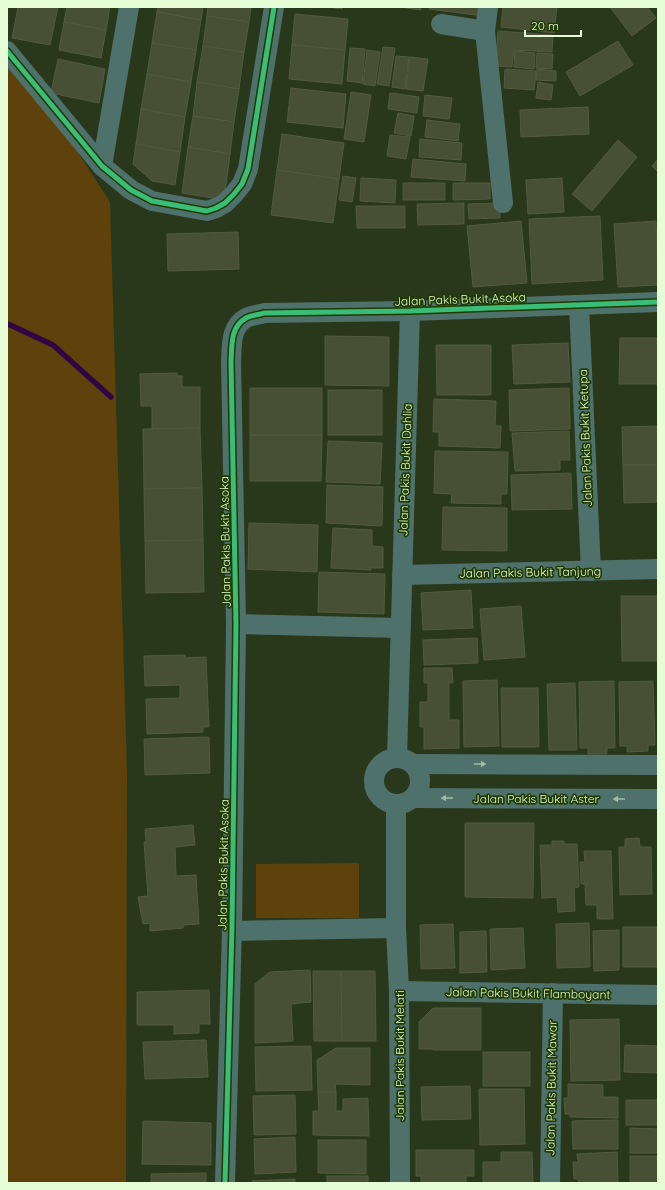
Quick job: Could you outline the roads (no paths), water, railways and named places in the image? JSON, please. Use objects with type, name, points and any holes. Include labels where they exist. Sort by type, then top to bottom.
[{"type":"street","points":[[102,166],[129,7]]},
{"type":"street","points":[[7,51],[102,166],[131,190],[152,201],[207,211],[225,203],[242,184],[248,169],[274,7]]},
{"type":"street","points":[[488,7],[485,31],[503,203]]},
{"type":"street","points":[[441,24],[485,31]]},
{"type":"street","name":"Jalan Pakis Bukit Asoka","points":[[225,1183],[232,931],[236,624],[231,362],[232,339],[237,326],[246,318],[264,313],[410,311],[658,302]]},
{"type":"street","name":"Jalan Pakis Bukit Ketupa","points":[[579,305],[591,571]]},
{"type":"street","name":"Jalan Pakis Bukit Dahlia","points":[[405,761],[400,628],[410,311]]},
{"type":"street","name":"Jalan Pakis Bukit Tanjung","points":[[402,575],[658,569]]},
{"type":"street","points":[[236,624],[400,628]]},
{"type":"street","points":[[405,761],[418,772],[420,781],[418,790],[405,801],[387,802],[380,797],[375,790],[373,780],[375,772],[380,764],[388,759],[405,761],[658,765]]},
{"type":"street","name":"Jalan Pakis Bukit Aster","points":[[405,801],[658,799]]},
{"type":"street","name":"Jalan Pakis Bukit Melati","points":[[400,1183],[399,991],[396,928],[405,801]]},
{"type":"street","points":[[232,931],[396,928]]},
{"type":"street","name":"Jalan Pakis Bukit Flamboyant","points":[[399,991],[658,995]]},
{"type":"street","name":"Jalan Pakis Bukit Mawar","points":[[550,1183],[553,993]]},
{"type":"waterway","points":[[7,325],[8,324],[53,345],[111,397]]}]
